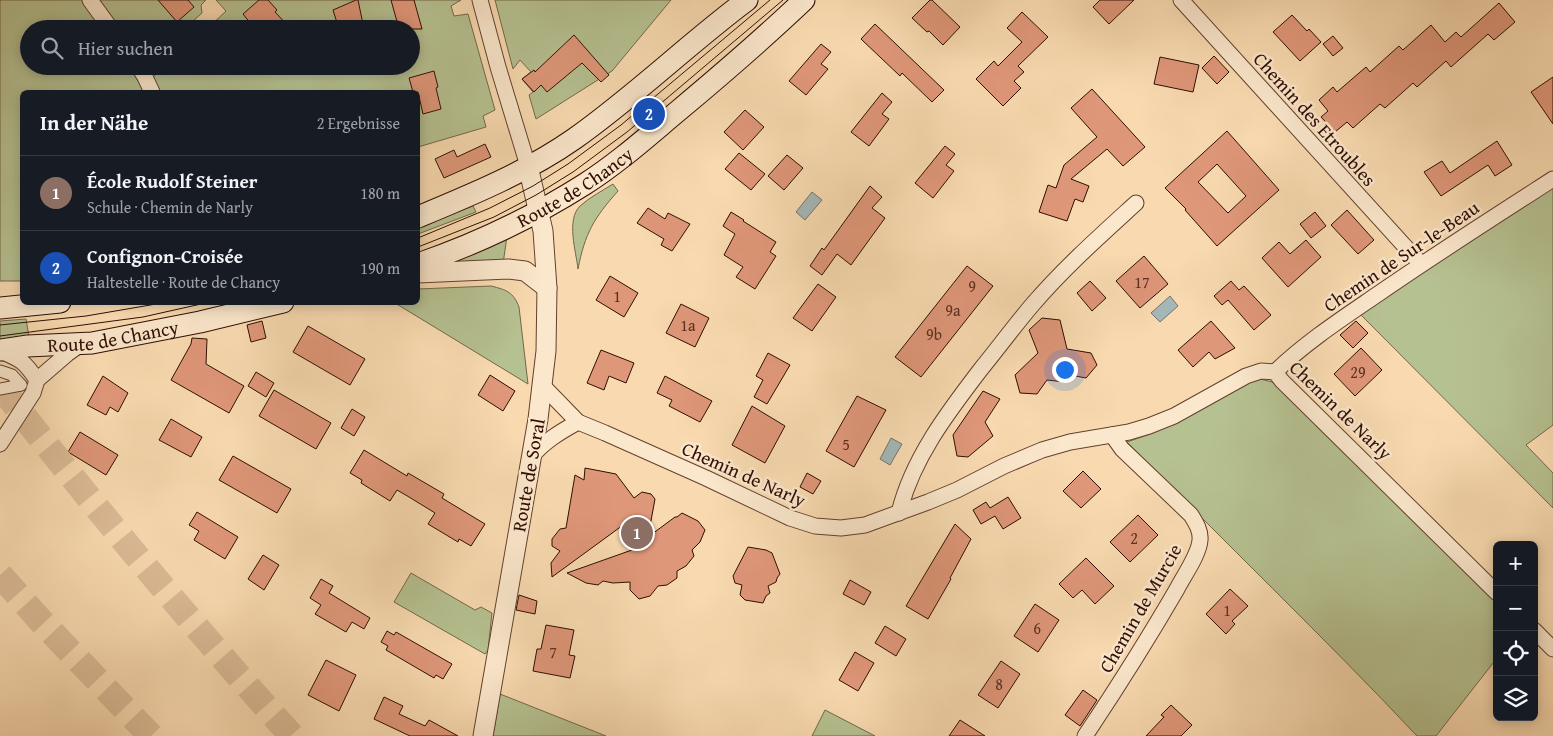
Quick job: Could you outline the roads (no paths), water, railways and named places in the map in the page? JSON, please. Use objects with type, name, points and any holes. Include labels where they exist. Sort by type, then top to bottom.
[{"type":"main road","name":"Route de Chancy","points":[[420,216],[474,193],[559,149],[596,123],[704,32],[747,0]]},
{"type":"main road","name":"Route de Chancy","points":[[420,263],[481,240],[539,211],[587,183],[639,144],[731,67],[804,0]]},
{"type":"main road","points":[[0,308],[30,305]]},
{"type":"main road","name":"Route de Chancy","points":[[0,350],[28,346],[81,344],[200,322],[271,305]]},
{"type":"street","points":[[90,0],[104,20]]},
{"type":"street","points":[[480,0],[507,99],[528,166]]},
{"type":"street","name":"Chemin des Etroubles","points":[[1181,0],[1421,264]]},
{"type":"street","points":[[143,75],[151,90]]},
{"type":"street","name":"Route de Soral","points":[[483,736],[543,386],[547,288],[544,238],[528,166]]},
{"type":"street","name":"Chemin de Sur-le-Beau","points":[[1275,372],[1292,355],[1355,309],[1553,179]]},
{"type":"street","points":[[899,513],[904,493],[919,461],[963,392],[1033,304],[1078,256],[1136,203]]},
{"type":"street","points":[[420,273],[508,269],[525,271],[547,288]]},
{"type":"street","points":[[0,444],[33,393],[37,380],[81,344]]},
{"type":"street","points":[[0,350],[20,359],[37,380]]},
{"type":"street","points":[[0,371],[12,375],[21,385],[0,389]]},
{"type":"street","name":"Chemin de Narly","points":[[543,386],[578,422],[802,523],[830,528],[853,527],[899,513],[957,490],[1004,466],[1042,450],[1070,442],[1149,426],[1174,416],[1246,376],[1261,371],[1275,372],[1493,589]]},
{"type":"street","points":[[532,456],[543,444],[578,422]]},
{"type":"street","name":"Chemin de Murcie","points":[[1085,736],[1129,670],[1156,625],[1198,550],[1200,540],[1200,531],[1191,515],[1122,449],[1112,435]]},
{"type":"street","points":[[1535,631],[1553,649]]},
{"type":"tunnel","points":[[0,386],[143,564],[292,736]]},
{"type":"tunnel","points":[[0,575],[40,620],[151,736]]},
{"type":"tram line","points":[[420,237],[490,208],[533,186],[568,164],[621,125],[770,0]]},
{"type":"tram line","points":[[420,246],[494,217],[536,195],[573,172],[627,132],[783,0]]},
{"type":"tram line","points":[[0,325],[86,316],[150,305]]},
{"type":"tram line","points":[[0,336],[143,317],[197,305]]},
{"type":"place","name":"Confignon-Croisée","points":[[649,114]]},
{"type":"place","name":"École Rudolf Steiner","points":[[637,533]]}]
